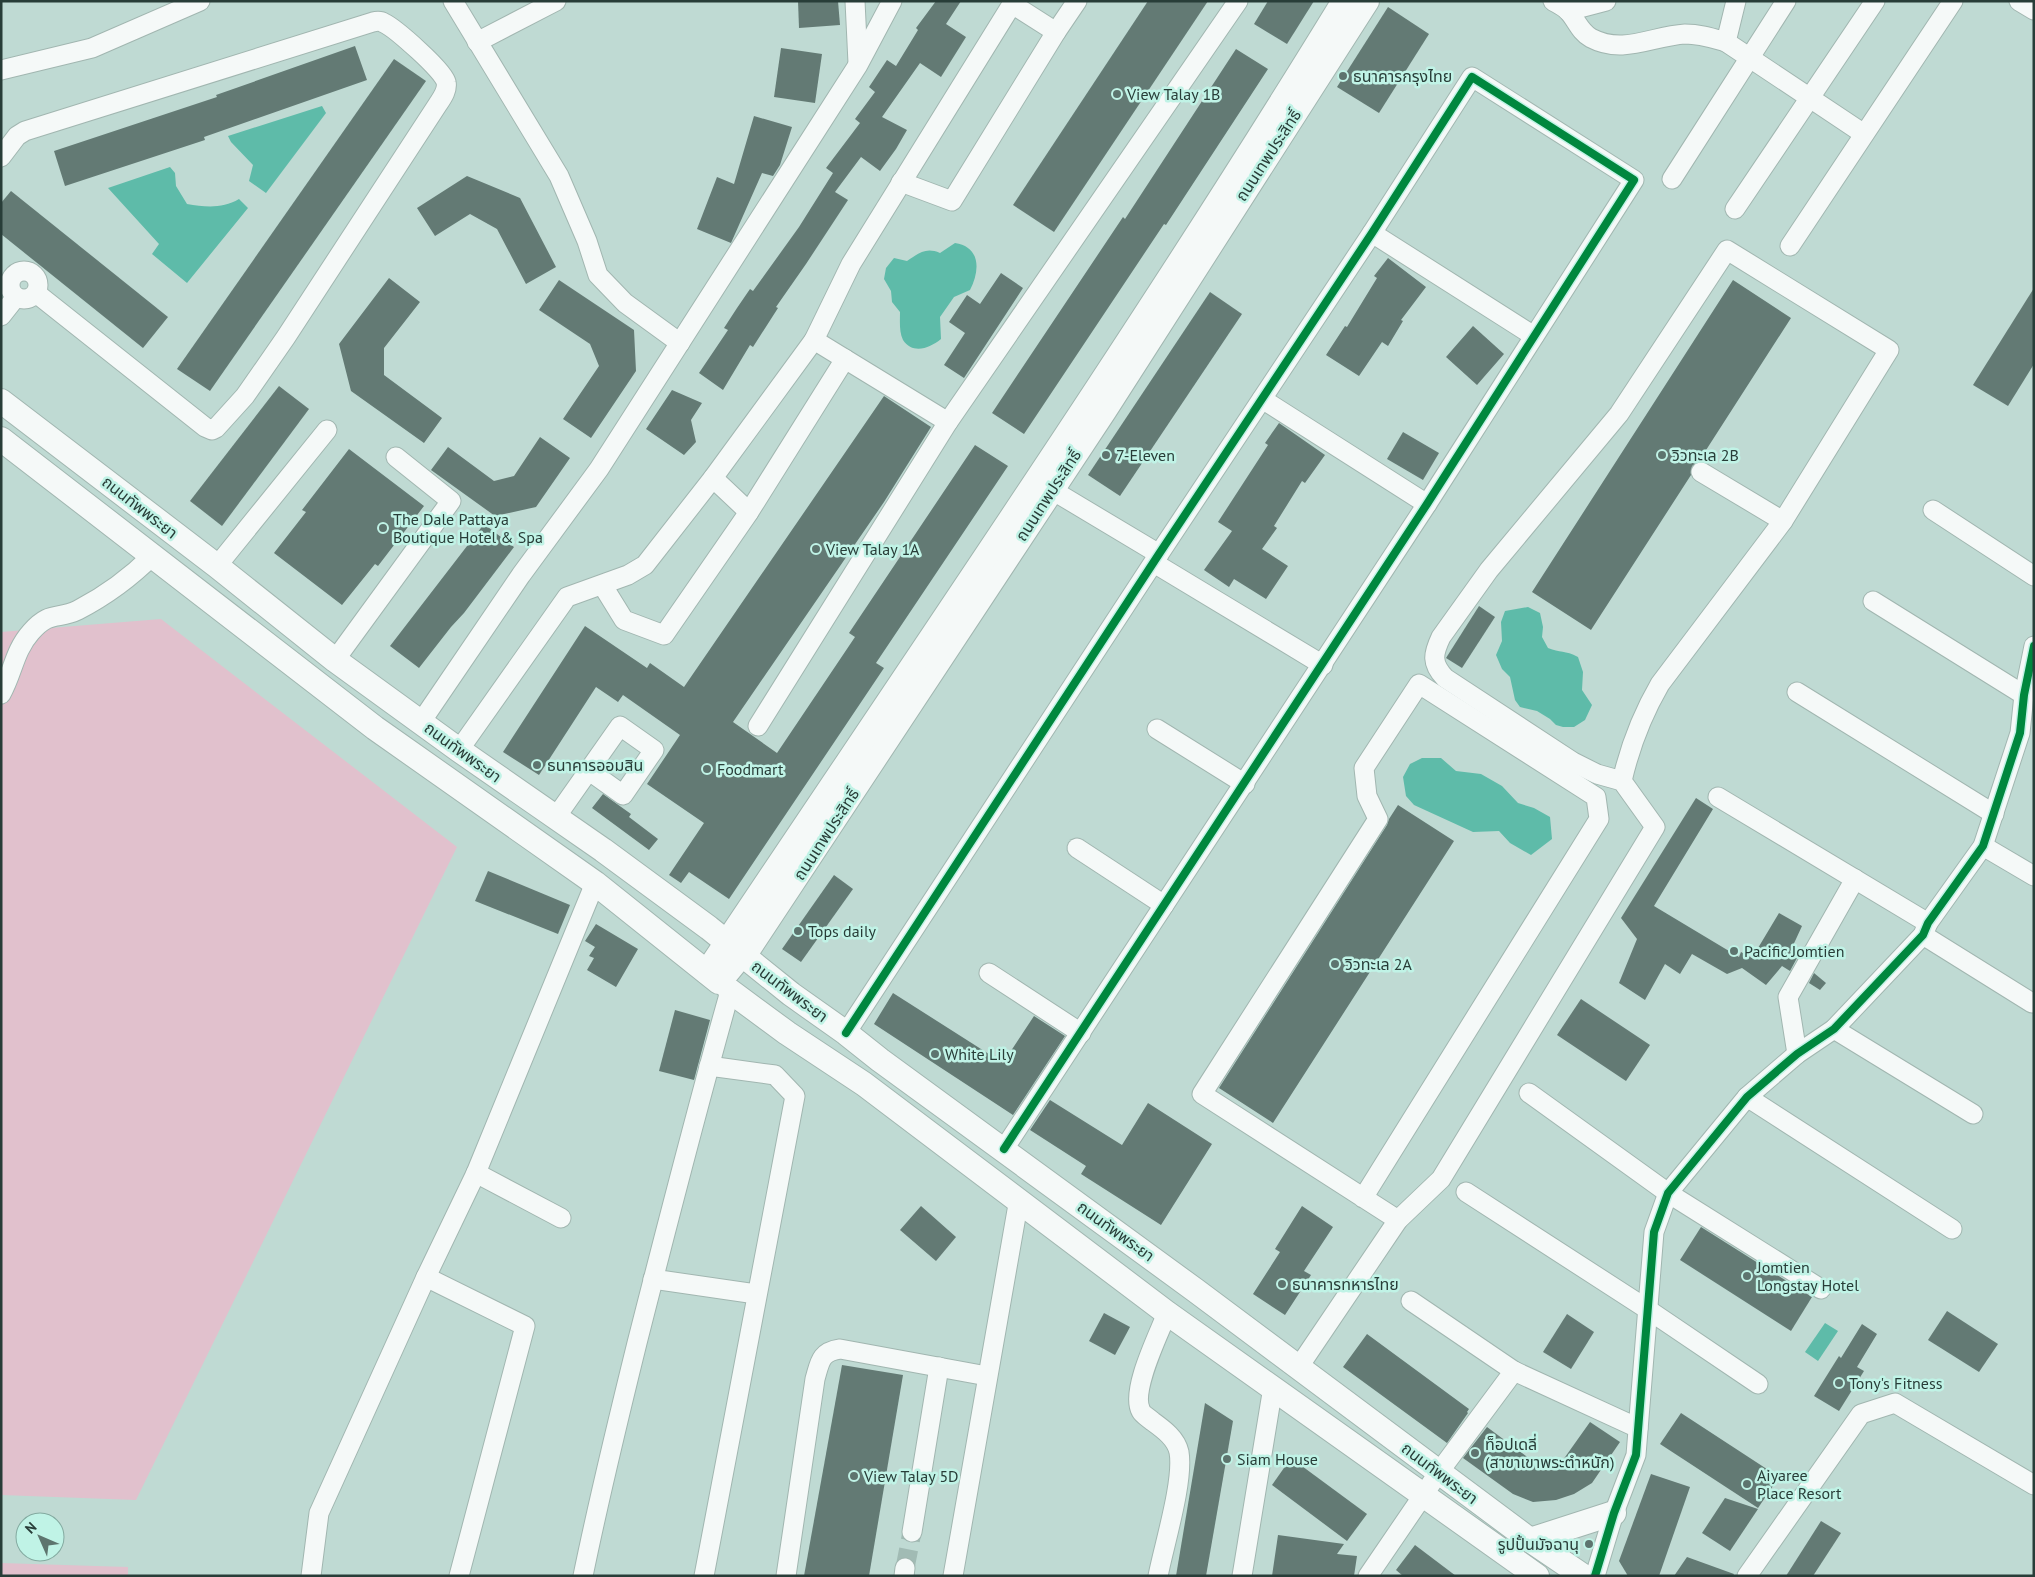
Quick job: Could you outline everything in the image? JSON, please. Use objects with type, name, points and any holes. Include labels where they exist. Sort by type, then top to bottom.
[{"type":"main road","name":"ถนนเทพประสิทธิ์","points":[[719,982],[735,949],[1286,95],[1344,1]]},
{"type":"main road","name":"ถนนเทพประสิทธิ์","points":[[735,949],[1052,490],[1367,1]]},
{"type":"main road","name":"ถนนทัพพระยา","points":[[1,401],[217,566],[335,660],[459,750],[556,817],[735,949],[791,994],[846,1032],[880,1060],[1004,1149],[1530,1540],[1583,1576]]},
{"type":"main road","name":"ถนนทัพพระยา","points":[[1,438],[375,728],[595,883],[719,982],[787,1033],[864,1084],[1166,1313],[1537,1576]]},
{"type":"main road","points":[[1530,1540],[1614,1513]]},
{"type":"street","points":[[1,70],[92,48],[200,1]]},
{"type":"street","points":[[453,1],[559,176],[587,241],[598,275],[625,303],[680,343]]},
{"type":"street","points":[[477,42],[556,1]]},
{"type":"street","points":[[855,1],[858,65]]},
{"type":"street","points":[[421,722],[521,575],[599,469],[858,65],[892,1]]},
{"type":"street","points":[[901,182],[952,201],[1077,1]]},
{"type":"street","points":[[758,726],[948,422],[1238,1]]},
{"type":"street","points":[[1561,6],[1606,1]]},
{"type":"street","points":[[1726,42],[1736,1]]},
{"type":"street","points":[[1672,179],[1786,1]]},
{"type":"street","points":[[1735,209],[1875,1]]},
{"type":"street","points":[[1790,246],[1953,1]]},
{"type":"street","points":[[2019,1],[2034,10]]},
{"type":"street","points":[[459,750],[567,597],[602,586],[628,575],[645,565],[713,478],[814,340],[851,264],[1013,3],[1056,32]]},
{"type":"street","points":[[1561,6],[1590,38],[1610,46],[1634,45],[1684,34],[1704,35],[1726,42],[1864,134]]},
{"type":"street","points":[[1,157],[17,136],[25,130],[373,22],[384,22],[439,70],[446,82],[446,88],[441,99],[286,337],[245,396],[216,428],[212,430],[205,427],[36,293]]},
{"type":"street","points":[[846,1032],[1156,558],[1372,233],[1472,77],[1634,180],[1428,504],[1004,1149]]},
{"type":"street","points":[[1372,233],[1534,336]]},
{"type":"street","points":[[1298,1368],[1398,1220],[1441,1179],[1654,827],[1622,781],[1596,774],[1573,762],[1445,678],[1435,664],[1436,647],[1441,637],[1489,570],[1619,414],[1727,250],[1888,350],[1783,521],[1660,684],[1636,730],[1622,781]]},
{"type":"street","points":[[23,270],[32,273],[38,282],[36,293],[27,299],[16,297],[10,289],[6,272],[23,270]]},
{"type":"street","points":[[1,316],[16,297]]},
{"type":"street","points":[[814,340],[948,422]]},
{"type":"street","points":[[602,586],[624,620],[664,635],[749,512],[845,358]]},
{"type":"street","points":[[1262,399],[1428,504]]},
{"type":"street","points":[[217,566],[327,430]]},
{"type":"street","points":[[335,660],[451,501],[396,456]]},
{"type":"street","points":[[1701,472],[1783,521]]},
{"type":"street","points":[[713,478],[749,512]]},
{"type":"street","points":[[1052,490],[1323,664]]},
{"type":"street","points":[[1933,510],[2034,576]]},
{"type":"street","points":[[1,694],[19,646],[32,630],[46,618],[76,611],[112,591],[153,555]]},
{"type":"street","points":[[1873,602],[2024,695]]},
{"type":"street","points":[[1595,1576],[1614,1513],[1636,1455],[1654,1232],[1668,1193],[1747,1097],[1797,1054],[1834,1029],[1926,929],[1983,846],[1994,814],[2027,737],[2024,695],[2034,646]]},
{"type":"street","points":[[1364,1198],[1599,819],[1596,797],[1420,684],[1364,768],[1367,796],[1378,818],[1202,1094],[1398,1220]]},
{"type":"street","points":[[1797,692],[1994,814]]},
{"type":"street","points":[[1157,729],[1245,784]]},
{"type":"street","points":[[556,817],[588,770]]},
{"type":"street","points":[[1718,797],[1855,878],[2032,1003]]},
{"type":"street","points":[[1983,846],[2034,876]]},
{"type":"street","points":[[1076,848],[1164,905]]},
{"type":"street","points":[[1797,1054],[1788,997],[1855,878]]},
{"type":"street","points":[[311,1576],[319,1513],[476,1173],[595,883]]},
{"type":"street","points":[[989,973],[1081,1033]]},
{"type":"street","points":[[583,1576],[598,1502],[653,1279],[709,1066],[719,982]]},
{"type":"street","points":[[1834,1029],[1973,1114]]},
{"type":"street","points":[[704,1576],[795,1096],[774,1075],[709,1066]]},
{"type":"street","points":[[1529,1093],[1668,1193],[1821,1288]]},
{"type":"street","points":[[1747,1097],[1952,1229]]},
{"type":"street","points":[[476,1173],[561,1218]]},
{"type":"street","points":[[1466,1192],[1647,1309],[1758,1384]]},
{"type":"street","points":[[953,1576],[1018,1199]]},
{"type":"street","points":[[426,1278],[524,1326],[459,1576]]},
{"type":"street","points":[[653,1279],[756,1294]]},
{"type":"street","points":[[1411,1301],[1514,1371],[1638,1428]]},
{"type":"street","points":[[1158,1576],[1180,1474],[1179,1454],[1172,1437],[1141,1412],[1138,1401],[1141,1380],[1166,1313]]},
{"type":"street","points":[[786,1576],[815,1379],[820,1361],[825,1354],[831,1350],[840,1349],[987,1376]]},
{"type":"street","points":[[912,1532],[939,1367]]},
{"type":"street","points":[[1368,1576],[1439,1472],[1514,1371]]},
{"type":"street","points":[[1242,1576],[1272,1387]]},
{"type":"street","points":[[1747,1576],[1861,1414],[1887,1405],[1895,1403],[2034,1485]]},
{"type":"shaded area","points":[[322,106],[326,113],[266,193],[249,181],[253,165],[231,142],[228,136]]},
{"type":"shaded area","points":[[170,167],[175,173],[176,186],[187,204],[220,206],[239,199],[248,208],[187,283],[152,254],[159,244],[108,188]]},
{"type":"shaded area","points":[[955,243],[970,249],[976,261],[976,275],[970,290],[954,297],[940,317],[941,339],[932,345],[917,349],[907,345],[902,337],[900,312],[892,302],[891,291],[884,279],[886,268],[894,258],[907,261],[919,253],[927,251],[940,253]]},
{"type":"shaded area","points":[[1528,607],[1540,613],[1543,627],[1542,637],[1548,648],[1570,653],[1578,657],[1583,672],[1582,690],[1592,705],[1585,720],[1574,727],[1556,725],[1537,711],[1520,707],[1515,700],[1510,677],[1502,669],[1496,655],[1502,641],[1501,622],[1505,611]]},
{"type":"shaded area","points":[[161,619],[457,847],[136,1500],[1,1495],[1,632]]},
{"type":"shaded area","points":[[1422,758],[1441,758],[1456,771],[1481,774],[1502,786],[1518,803],[1534,808],[1550,817],[1552,839],[1531,855],[1510,843],[1499,831],[1473,832],[1414,805],[1406,796],[1403,777],[1410,764]]},
{"type":"shaded area","points":[[1825,1323],[1838,1331],[1818,1361],[1805,1352]]},
{"type":"shaded area","points":[[1,1563],[128,1567],[128,1576],[1,1576]]},
{"type":"building","points":[[798,1],[838,1],[840,25],[799,28]]},
{"type":"building","points":[[936,1],[961,1],[946,24],[966,37],[941,77],[920,63],[882,117],[907,130],[896,149],[880,171],[861,157],[835,192],[848,200],[776,307],[778,308],[753,347],[750,345],[723,390],[699,373],[728,330],[724,328],[737,308],[750,289],[753,291],[799,227],[833,173],[826,168],[860,123],[855,119],[875,92],[869,87],[887,60],[896,66],[918,30],[916,28]]},
{"type":"building","name":"View Talay 1B","points":[[1148,1],[1208,1],[1054,232],[1013,205]]},
{"type":"building","points":[[1268,1],[1314,1],[1287,44],[1254,24]]},
{"type":"building","points":[[1388,7],[1429,34],[1379,113],[1337,87]]},
{"type":"building","points":[[355,46],[367,80],[204,137],[205,140],[65,186],[54,151],[217,97],[216,95]]},
{"type":"building","points":[[781,48],[822,54],[815,103],[774,97]]},
{"type":"building","points":[[1236,49],[1268,69],[1166,225],[1164,224],[1024,434],[992,413],[1123,217],[1125,219]]},
{"type":"building","points":[[394,59],[426,81],[210,391],[177,369]]},
{"type":"building","points":[[754,116],[792,127],[780,165],[773,176],[762,173],[731,243],[697,229],[717,177],[734,184]]},
{"type":"building","points":[[467,176],[520,198],[556,267],[526,284],[497,229],[470,214],[435,236],[417,208]]},
{"type":"building","points":[[11,191],[168,317],[143,348],[1,234],[1,203]]},
{"type":"building","points":[[1388,258],[1426,287],[1401,320],[1403,321],[1388,346],[1382,342],[1359,376],[1326,355],[1345,326],[1347,327],[1377,278],[1374,276]]},
{"type":"building","points":[[1001,273],[1023,288],[964,378],[944,365],[965,333],[949,322],[967,295],[980,304]]},
{"type":"building","points":[[389,278],[420,302],[384,348],[384,375],[442,418],[424,443],[351,391],[339,344]]},
{"type":"building","points":[[559,280],[634,330],[636,371],[591,438],[563,419],[599,366],[590,344],[539,310]]},
{"type":"building","name":"วิวทะเล 2B","points":[[1733,280],[1791,318],[1699,461],[1692,466],[1691,475],[1591,630],[1532,592]]},
{"type":"building","points":[[2034,288],[2034,364],[2008,406],[1973,385]]},
{"type":"building","points":[[1210,292],[1242,314],[1120,496],[1088,475]]},
{"type":"building","points":[[1473,326],[1504,354],[1477,385],[1446,357]]},
{"type":"building","points":[[279,386],[309,409],[222,526],[190,501]]},
{"type":"building","points":[[672,390],[702,403],[691,420],[696,442],[684,455],[646,429]]},
{"type":"building","points":[[884,396],[931,427],[884,502],[733,722],[777,753],[855,637],[849,633],[975,445],[1008,466],[876,663],[884,668],[729,899],[689,872],[681,883],[669,875],[704,823],[647,784],[680,735],[623,695],[618,702],[596,687],[539,775],[503,752],[585,626],[647,668],[650,663],[684,687]]},
{"type":"building","points":[[1279,423],[1325,455],[1305,483],[1302,481],[1274,526],[1277,528],[1262,549],[1288,566],[1266,599],[1234,579],[1229,587],[1204,570],[1232,531],[1218,522],[1268,445],[1265,443]]},
{"type":"building","points":[[1403,432],[1439,453],[1423,480],[1387,459]]},
{"type":"building","points":[[540,437],[570,458],[536,507],[495,516],[431,470],[448,447],[494,481],[514,476]]},
{"type":"building","name":"The Dale Pattaya Boutique Hotel & Spa","points":[[349,449],[424,506],[378,566],[375,564],[342,605],[274,553],[306,512],[302,510]]},
{"type":"building","points":[[484,524],[514,547],[419,668],[390,646]]},
{"type":"building","points":[[1479,606],[1495,617],[1462,668],[1446,658]]},
{"type":"building","points":[[603,794],[631,814],[629,817],[658,839],[649,850],[592,808]]},
{"type":"building","points":[[1696,798],[1713,809],[1654,906],[1739,957],[1741,952],[1752,958],[1779,913],[1802,926],[1790,952],[1797,958],[1790,971],[1782,966],[1766,985],[1742,968],[1727,974],[1692,954],[1680,974],[1665,964],[1645,1000],[1619,983],[1637,939],[1621,918]]},
{"type":"building","name":"วิวทะเล 2A","points":[[1398,805],[1454,841],[1273,1123],[1219,1088]]},
{"type":"building","points":[[488,871],[570,905],[558,934],[475,901]]},
{"type":"building","points":[[834,875],[853,889],[801,962],[782,949]]},
{"type":"building","points":[[596,924],[638,949],[616,987],[587,970],[594,958],[589,956],[595,947],[585,941]]},
{"type":"building","points":[[1814,973],[1826,983],[1820,990],[1809,983]]},
{"type":"building","points":[[893,993],[1003,1063],[1034,1016],[1065,1036],[1013,1115],[874,1024]]},
{"type":"building","points":[[1581,999],[1650,1045],[1626,1081],[1557,1035]]},
{"type":"building","points":[[675,1010],[710,1020],[694,1080],[659,1071]]},
{"type":"building","points":[[1050,1100],[1122,1145],[1148,1103],[1212,1144],[1161,1225],[1081,1174],[1086,1166],[1030,1130]]},
{"type":"building","points":[[921,1206],[956,1237],[936,1261],[900,1230]]},
{"type":"building","points":[[1302,1206],[1333,1227],[1304,1271],[1311,1275],[1285,1315],[1253,1294],[1280,1252],[1275,1249]]},
{"type":"building","name":"Jomtien Longstay Hotel","points":[[1701,1227],[1812,1297],[1791,1331],[1680,1260]]},
{"type":"building","points":[[1947,1311],[1998,1344],[1979,1372],[1928,1340]]},
{"type":"building","points":[[1104,1313],[1130,1327],[1115,1355],[1089,1341]]},
{"type":"building","points":[[1567,1314],[1594,1332],[1571,1369],[1543,1352]]},
{"type":"building","name":"Tony's Fitness","points":[[1862,1324],[1877,1334],[1857,1367],[1864,1371],[1839,1411],[1814,1396]]},
{"type":"building","points":[[1367,1334],[1469,1409],[1447,1443],[1343,1367]]},
{"type":"building","name":"View Talay 5D","points":[[842,1365],[903,1375],[869,1576],[804,1576]]},
{"type":"building","points":[[1205,1403],[1233,1421],[1206,1576],[1176,1576]]},
{"type":"building","name":"Aiyaree Place Resort","points":[[1681,1413],[1779,1477],[1758,1508],[1660,1444]]},
{"type":"building","points":[[1590,1422],[1620,1442],[1592,1483],[1574,1494],[1556,1500],[1533,1502],[1513,1494],[1463,1458],[1487,1427],[1530,1459],[1547,1465],[1563,1460]]},
{"type":"building","points":[[1291,1458],[1367,1514],[1347,1541],[1272,1485]]},
{"type":"building","points":[[1651,1474],[1690,1487],[1659,1576],[1628,1576],[1619,1561]]},
{"type":"building","points":[[1725,1498],[1758,1509],[1730,1551],[1702,1533]]},
{"type":"building","points":[[1821,1521],[1841,1533],[1813,1576],[1786,1576]]},
{"type":"building","points":[[1278,1535],[1344,1544],[1337,1554],[1357,1556],[1354,1576],[1272,1576]]},
{"type":"building","points":[[1415,1545],[1456,1576],[1403,1576],[1396,1570]]},
{"type":"building","points":[[1687,1557],[1734,1574],[1733,1576],[1674,1576]]},
{"type":"tunnel","points":[[905,1568],[912,1532]]},
{"type":"cycle path","points":[[846,1033],[1159,554],[1372,233],[1472,77],[1634,180],[1427,504],[1004,1149]]},
{"type":"cycle path","points":[[1595,1576],[1614,1513],[1636,1455],[1654,1232],[1668,1193],[1747,1097],[1797,1054],[1834,1029],[1923,935],[1928,923],[1983,846],[2020,733],[2024,695],[2034,646]]},
{"type":"place","name":"ธนาคารกรุงไทย","points":[[1343,76]]},
{"type":"place","name":"View Talay 1B","points":[[1117,94]]},
{"type":"place","name":"7-Eleven","points":[[1106,455]]},
{"type":"place","name":"วิวทะเล 2B","points":[[1662,455]]},
{"type":"place","name":"The Dale Pattaya Boutique Hotel & Spa","points":[[383,528]]},
{"type":"place","name":"View Talay 1A","points":[[816,549]]},
{"type":"place","name":"ธนาคารออมสิน","points":[[537,765]]},
{"type":"place","name":"Foodmart","points":[[707,769]]},
{"type":"place","name":"Tops daily","points":[[798,931]]},
{"type":"place","name":"Pacific Jomtien","points":[[1734,951]]},
{"type":"place","name":"วิวทะเล 2A","points":[[1335,964]]},
{"type":"place","name":"White Lily","points":[[935,1054]]},
{"type":"place","name":"Jomtien Longstay Hotel","points":[[1747,1276]]},
{"type":"place","name":"ธนาคารทหารไทย","points":[[1282,1284]]},
{"type":"place","name":"Tony's Fitness","points":[[1839,1383]]},
{"type":"place","name":"ท็อปเดลี่ (สาขาเขาพระตำหนัก)","points":[[1475,1453]]},
{"type":"place","name":"Siam House","points":[[1227,1459]]},
{"type":"place","name":"View Talay 5D","points":[[854,1476]]},
{"type":"place","name":"Aiyaree Place Resort","points":[[1747,1484]]},
{"type":"place","name":"รูปปั้นมัจฉานุ","points":[[1589,1544]]}]
